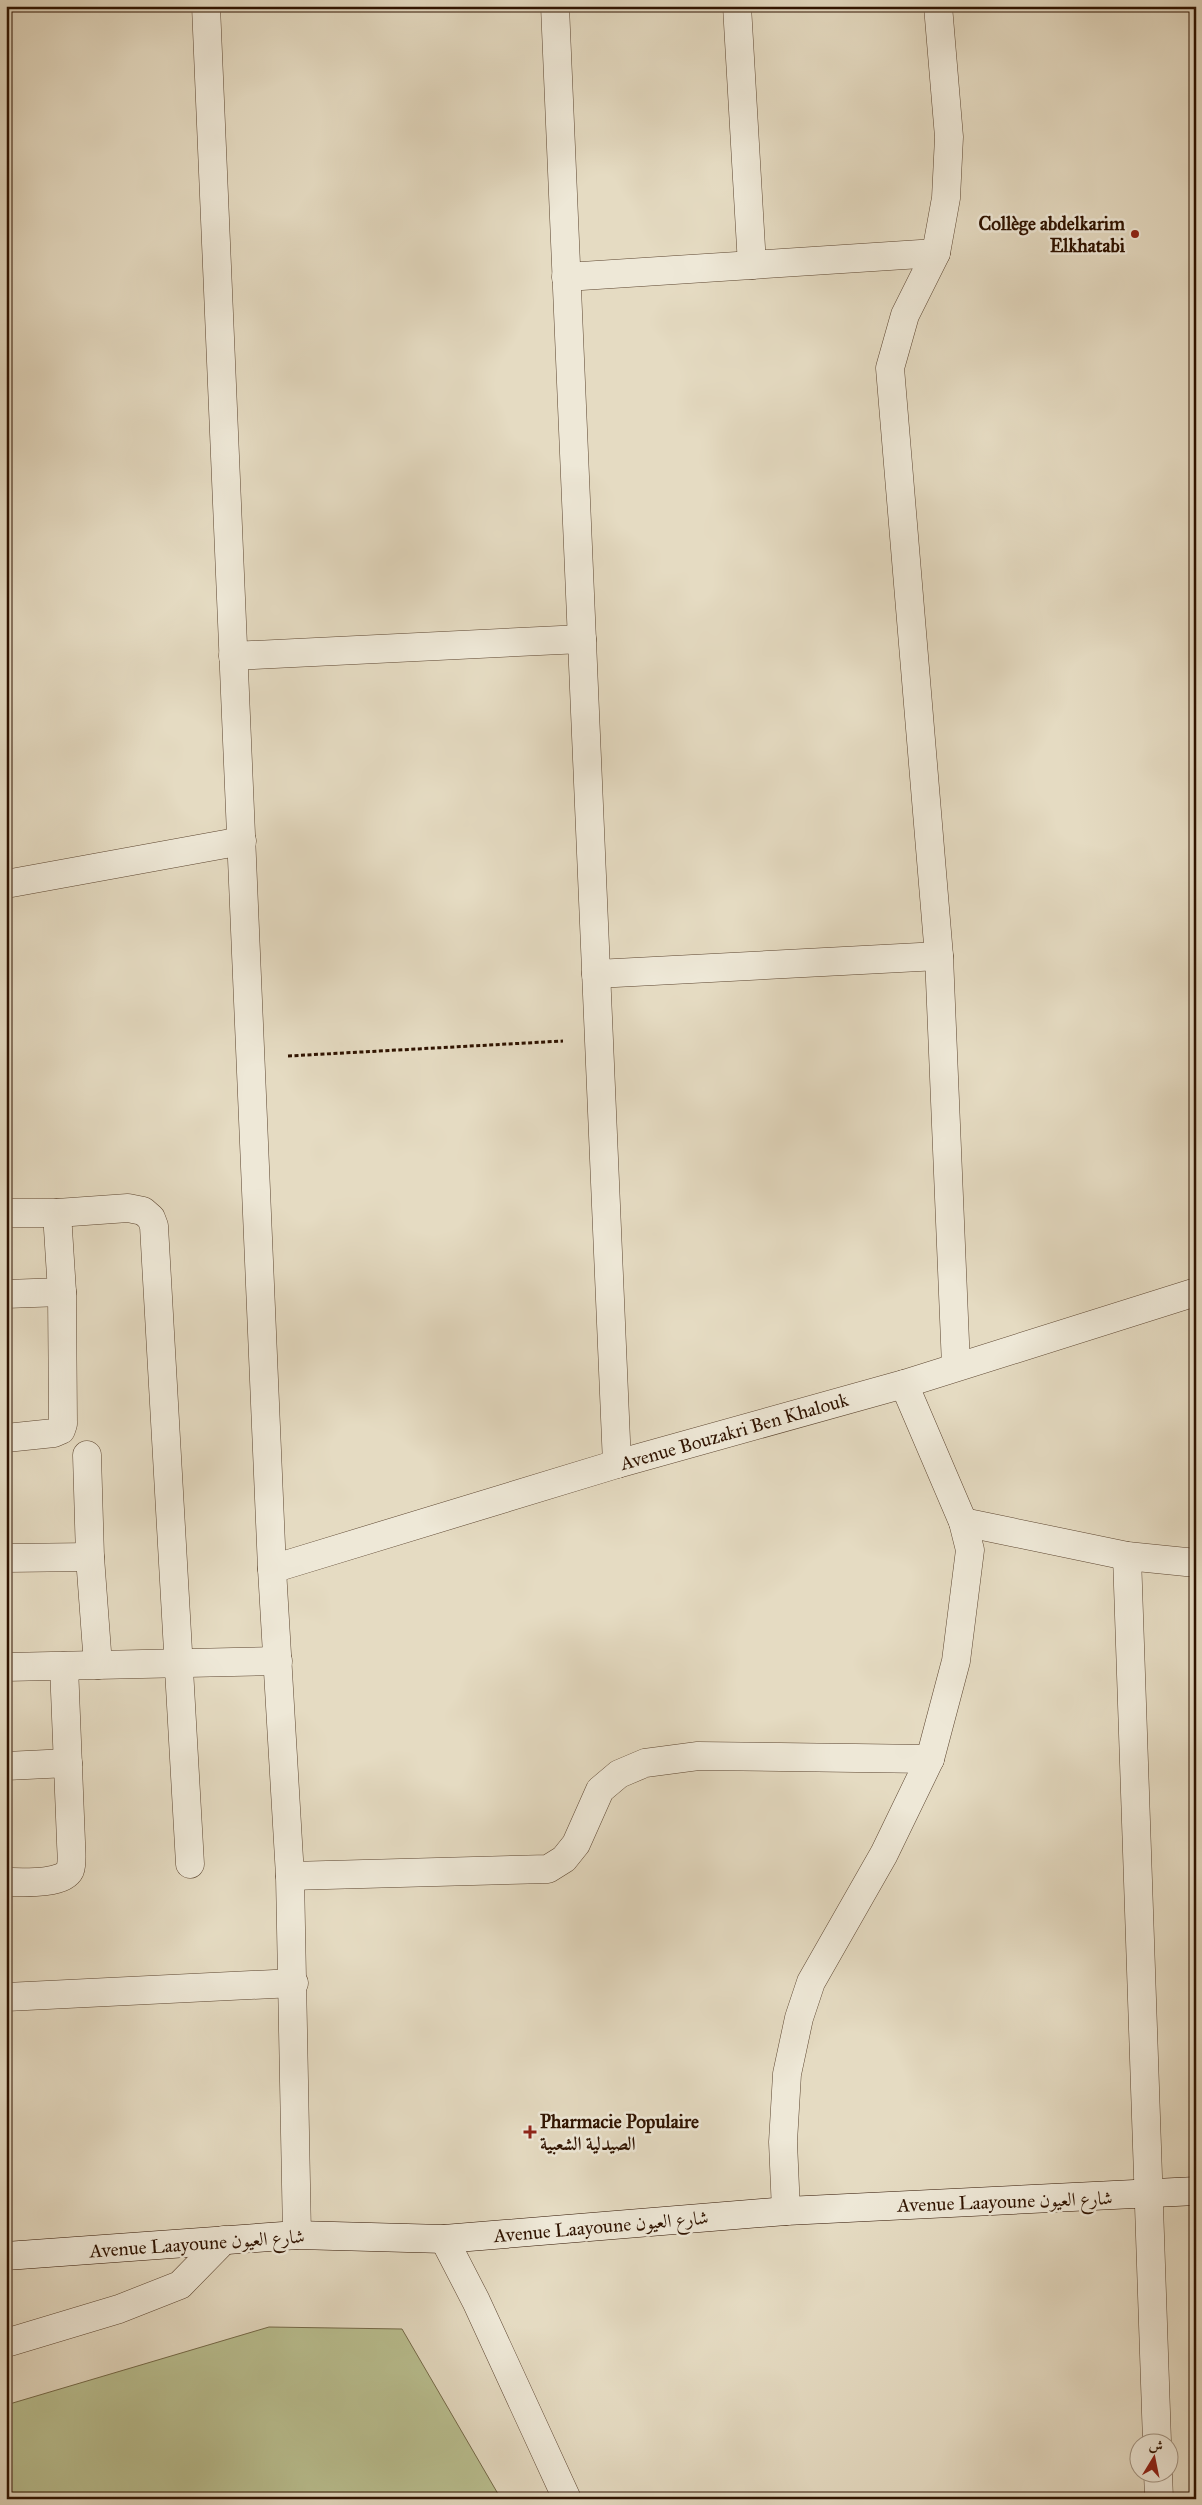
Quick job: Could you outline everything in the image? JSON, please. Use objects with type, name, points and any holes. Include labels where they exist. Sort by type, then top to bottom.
[{"type":"street","points":[[206,6],[272,1569],[290,1876],[294,1983],[297,2235]]},
{"type":"street","points":[[555,6],[617,1464]]},
{"type":"street","points":[[737,6],[752,265]]},
{"type":"street","points":[[938,6],[948,137],[946,198],[936,253],[905,315],[890,368],[939,956],[956,1366]]},
{"type":"street","points":[[566,277],[936,253]]},
{"type":"street","points":[[233,656],[582,639]]},
{"type":"street","points":[[6,884],[242,841]]},
{"type":"street","points":[[596,974],[939,956]]},
{"type":"street","points":[[6,1213],[57,1213],[128,1208],[143,1211],[154,1226],[177,1663],[190,1864]]},
{"type":"street","points":[[6,1438],[54,1433],[61,1430],[64,1417],[62,1292],[57,1213]]},
{"type":"street","points":[[6,1294],[62,1292]]},
{"type":"street","name":"Avenue Bouzakri Ben Khalouk","points":[[272,1569],[617,1464],[904,1384],[956,1366],[1196,1292]]},
{"type":"street","points":[[786,2211],[783,2142],[787,2074],[799,2018],[811,1982],[884,1854],[930,1759],[956,1661],[970,1550],[963,1522],[904,1384]]},
{"type":"street","points":[[87,1456],[90,1557],[98,1665]]},
{"type":"street","points":[[963,1522],[1127,1556],[1196,1562]]},
{"type":"street","points":[[1127,1556],[1157,2432]]},
{"type":"street","points":[[6,1558],[90,1557]]},
{"type":"street","points":[[6,1667],[278,1661]]},
{"type":"street","points":[[6,1882],[55,1880],[65,1877],[70,1869],[64,1666]]},
{"type":"street","points":[[290,1876],[548,1869],[564,1859],[576,1844],[600,1790],[619,1774],[645,1763],[698,1756],[930,1759]]},
{"type":"street","points":[[6,1766],[68,1763]]},
{"type":"street","points":[[6,1997],[294,1983]]},
{"type":"street","name":"Avenue Laayoune شارع العيون","points":[[6,2256],[297,2235],[444,2239],[786,2211],[1149,2195],[1196,2191]]},
{"type":"street","points":[[444,2239],[476,2301],[567,2499]]},
{"type":"street","points":[[6,2342],[119,2309],[180,2285],[224,2240]]},
{"type":"street","points":[[1158,2482],[1159,2499]]},
{"type":"path","points":[[250,1058],[599,1039]]},
{"type":"green space","points":[[269,2327],[402,2329],[501,2499],[6,2499],[6,2405]]},
{"type":"place","name":"Collège abdelkarim Elkhatabi","points":[[1135,234]]},
{"type":"place","name":"Pharmacie Populaire الصيدلية الشعبية","points":[[530,2132]]}]
